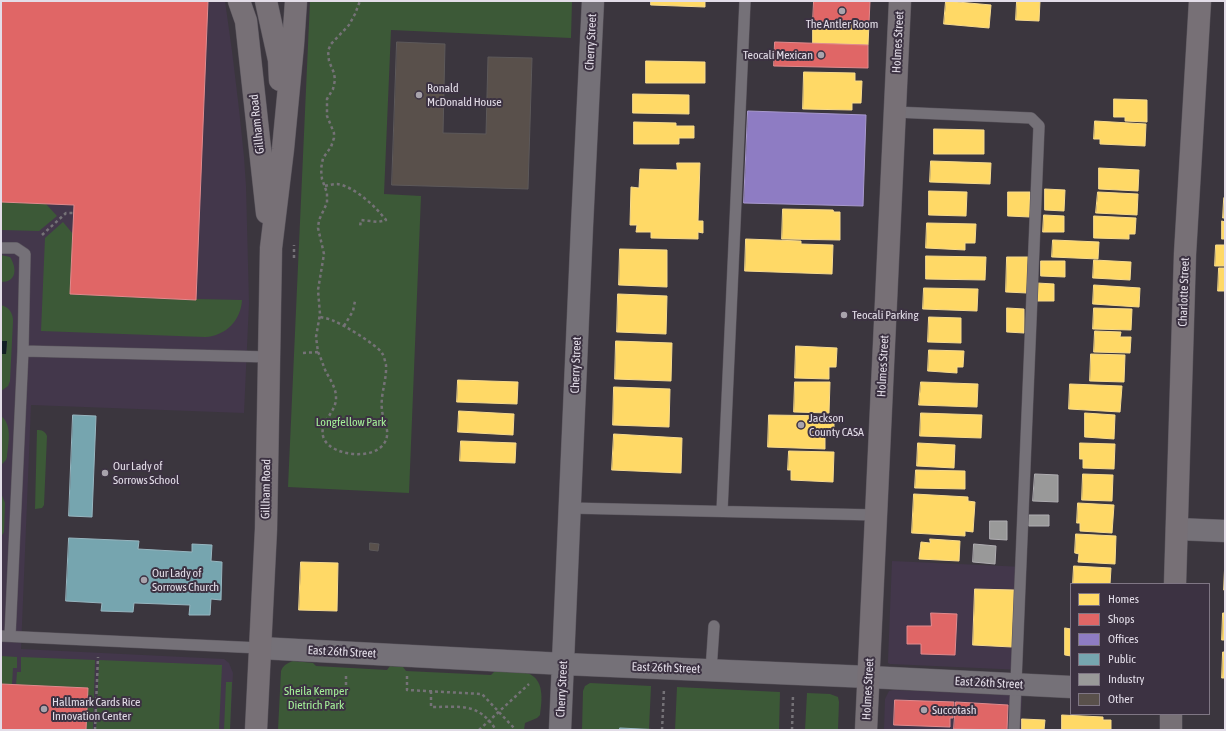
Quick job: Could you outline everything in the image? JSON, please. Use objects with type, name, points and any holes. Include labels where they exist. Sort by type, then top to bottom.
[{"type":"street","name":"Gillham Road","points":[[266,1],[279,60],[284,149]]},
{"type":"street","name":"Gillham Road","points":[[271,248],[284,149],[296,1]]},
{"type":"street","name":"Cherry Street","points":[[560,730],[593,1]]},
{"type":"street","name":"Holmes Street","points":[[866,730],[900,1]]},
{"type":"street","name":"Charlotte Street","points":[[1175,583],[1186,254],[1200,1]]},
{"type":"street","name":"Gillham Road","points":[[245,8],[271,248],[266,529],[256,730]]},
{"type":"street","points":[[1177,529],[1225,531]]},
{"type":"street","name":"East 26th Street","points":[[260,648],[564,664],[1070,687]]},
{"type":"street","points":[[1171,715],[1171,730]]},
{"type":"lane","points":[[722,511],[745,1]]},
{"type":"lane","points":[[895,112],[1031,118],[1039,126],[1014,730]]},
{"type":"lane","points":[[1,248],[16,248],[25,254],[23,351],[6,636],[260,648]]},
{"type":"lane","points":[[23,351],[270,357]]},
{"type":"lane","points":[[570,508],[876,515]]},
{"type":"lane","points":[[711,670],[714,626]]},
{"type":"path","points":[[320,317],[344,326],[376,348],[384,357],[386,365],[382,410],[388,433],[385,443],[378,450],[366,454],[351,454],[334,448],[326,442],[323,434],[323,426],[334,408],[336,396],[318,352],[316,337],[320,317],[318,290],[324,254],[318,228],[319,220],[327,203],[327,193],[322,179],[321,169],[325,154],[331,147],[334,138],[334,133],[326,111],[327,99],[333,89],[335,80],[328,57],[329,47],[349,25],[360,1]]},
{"type":"path","points":[[324,186],[337,184],[348,187],[374,206],[386,220],[378,222],[361,220],[360,226]]},
{"type":"path","points":[[42,235],[66,213],[74,213]]},
{"type":"path","points":[[344,326],[353,311],[355,301]]},
{"type":"path","points":[[303,353],[318,352]]},
{"type":"path","points":[[95,730],[98,658]]},
{"type":"path","points":[[408,674],[407,690],[482,694],[514,728],[514,730]]},
{"type":"path","points":[[346,675],[346,685]]},
{"type":"path","points":[[479,730],[530,683]]},
{"type":"path","points":[[431,691],[431,707],[460,706],[472,708],[490,720],[496,730]]},
{"type":"path","points":[[662,730],[664,691]]},
{"type":"path","points":[[792,730],[793,697]]},
{"type":"shaded area","points":[[1,1],[225,1],[239,109],[246,186],[249,303],[244,413],[31,405],[21,649],[224,659],[229,663],[233,673],[230,730],[1,730]]},
{"type":"shaded area","points":[[1,341],[7,341],[6,354],[1,354]]},
{"type":"shaded area","points":[[892,561],[1025,567],[1022,670],[888,663]]},
{"type":"shaded area","points":[[889,691],[1022,695],[1021,730],[884,730],[885,699]]},
{"type":"green space","name":"Longfellow Park","points":[[310,1],[572,1],[571,38],[391,30],[384,194],[421,196],[409,493],[288,487]]},
{"type":"green space","points":[[1,202],[46,204],[57,216],[39,231],[1,230]]},
{"type":"green space","points":[[63,222],[73,234],[71,294],[195,300],[242,300],[239,314],[231,326],[226,330],[220,334],[205,337],[41,331],[45,238]]},
{"type":"green space","points":[[1,255],[10,257],[14,266],[14,274],[10,280],[1,282]]},
{"type":"green space","points":[[1,305],[10,311],[13,321],[10,381],[8,386],[1,391],[1,354],[6,354],[7,342],[1,341]]},
{"type":"green space","points":[[1,416],[7,424],[9,441],[6,460],[1,465]]},
{"type":"green space","points":[[37,430],[43,431],[47,436],[44,505],[42,508],[35,509]]},
{"type":"green space","points":[[1,493],[5,503],[4,532],[1,537]]},
{"type":"green space","points":[[1,656],[17,657],[17,668],[13,668],[12,685],[1,684]]},
{"type":"green space","points":[[21,657],[95,660],[93,730],[86,730],[88,688],[16,685],[17,672],[21,672]]},
{"type":"green space","points":[[99,660],[222,665],[219,730],[96,730]]},
{"type":"green space","name":"Sheila Kemper Dietrich Park","points":[[293,661],[313,663],[316,666],[387,670],[390,666],[403,667],[406,671],[491,675],[495,671],[524,672],[533,676],[540,685],[542,697],[540,715],[537,718],[525,723],[524,730],[278,730],[281,671],[284,666]]},
{"type":"green space","points":[[226,682],[232,682],[230,730],[224,730]]},
{"type":"green space","points":[[590,683],[651,686],[649,729],[621,728],[620,730],[582,730],[583,691],[585,686]]},
{"type":"green space","points":[[677,687],[780,692],[779,730],[675,730]]},
{"type":"green space","points":[[807,693],[830,694],[838,697],[838,730],[805,730]]},
{"type":"building: Homes","points":[[651,1],[705,1],[705,7],[651,5]]},
{"type":"building: Homes","points":[[946,1],[991,5],[989,28],[944,24]]},
{"type":"building: Homes","points":[[1017,1],[1040,1],[1039,21],[1016,20]]},
{"type":"building: Homes","points":[[813,21],[869,23],[868,45],[813,43]]},
{"type":"building: Homes","points":[[646,61],[705,62],[705,83],[646,83]]},
{"type":"building: Homes","points":[[804,72],[855,73],[855,81],[862,81],[861,103],[852,103],[852,110],[803,109]]},
{"type":"building: Homes","points":[[633,94],[689,95],[689,114],[633,113]]},
{"type":"building: Homes","points":[[1114,99],[1147,100],[1147,122],[1125,121],[1125,117],[1114,117]]},
{"type":"building: Homes","points":[[1095,121],[1146,124],[1145,146],[1100,144],[1100,139],[1094,139]]},
{"type":"building: Homes","points":[[634,122],[676,123],[676,126],[694,126],[694,138],[679,138],[679,144],[634,144]]},
{"type":"building: Homes","points":[[934,129],[984,130],[984,154],[934,154]]},
{"type":"building: Homes","points":[[931,161],[991,163],[990,184],[930,182]]},
{"type":"building: Homes","points":[[677,163],[700,163],[698,221],[703,221],[703,233],[698,232],[698,239],[651,238],[651,232],[636,232],[637,225],[630,225],[631,187],[639,188],[640,169],[677,170]]},
{"type":"building: Homes","points":[[1099,168],[1139,170],[1138,191],[1099,189]]},
{"type":"building: Homes","points":[[1045,189],[1065,190],[1064,211],[1045,210]]},
{"type":"building: Homes","points":[[929,191],[967,192],[966,216],[929,215]]},
{"type":"building: Homes","points":[[1008,192],[1030,192],[1030,217],[1008,216]]},
{"type":"building: Homes","points":[[1098,192],[1138,194],[1137,215],[1096,213]]},
{"type":"building: Homes","points":[[1224,198],[1225,218],[1223,218]]},
{"type":"building: Homes","points":[[783,209],[833,210],[834,212],[840,212],[840,240],[782,239]]},
{"type":"building: Homes","points":[[1044,215],[1064,216],[1064,232],[1043,232]]},
{"type":"building: Homes","points":[[1094,216],[1136,218],[1135,234],[1129,234],[1129,239],[1094,238]]},
{"type":"building: Homes","points":[[1222,221],[1225,222],[1225,239],[1222,239]]},
{"type":"building: Homes","points":[[927,223],[976,224],[975,243],[965,243],[965,250],[926,248]]},
{"type":"building: Homes","points":[[746,239],[801,241],[801,244],[833,245],[832,274],[745,271]]},
{"type":"building: Homes","points":[[1053,240],[1099,242],[1098,259],[1052,257]]},
{"type":"building: Homes","points":[[1216,245],[1225,245],[1225,266],[1215,266]]},
{"type":"building: Homes","points":[[620,249],[667,250],[667,287],[619,285]]},
{"type":"building: Homes","points":[[926,256],[986,257],[985,280],[926,279]]},
{"type":"building: Homes","points":[[1007,257],[1028,257],[1027,293],[1006,292]]},
{"type":"building: Homes","points":[[1094,260],[1131,262],[1130,280],[1093,278]]},
{"type":"building: Homes","points":[[1041,261],[1065,261],[1065,277],[1041,276]]},
{"type":"building: Homes","points":[[1219,268],[1225,268],[1225,291],[1218,291]]},
{"type":"building: Homes","points":[[1037,283],[1054,284],[1054,301],[1036,301]]},
{"type":"building: Homes","points":[[1094,285],[1140,288],[1139,307],[1093,304]]},
{"type":"building: Homes","points":[[924,288],[978,289],[977,311],[923,309]]},
{"type":"building: Homes","points":[[618,294],[667,296],[666,334],[617,332]]},
{"type":"building: Homes","points":[[1007,308],[1024,309],[1024,333],[1007,332]]},
{"type":"building: Homes","points":[[1094,308],[1132,309],[1131,330],[1093,329]]},
{"type":"building: Homes","points":[[929,317],[961,318],[961,343],[928,342]]},
{"type":"building: Homes","points":[[1095,331],[1121,332],[1120,337],[1131,337],[1130,353],[1094,352]]},
{"type":"building: Homes","points":[[616,341],[672,343],[671,381],[615,379]]},
{"type":"building: Homes","points":[[796,346],[837,348],[836,367],[829,367],[829,379],[795,378]]},
{"type":"building: Homes","points":[[929,350],[964,351],[963,367],[957,367],[957,373],[928,371]]},
{"type":"building: Homes","points":[[1091,354],[1125,355],[1124,382],[1090,381]]},
{"type":"building: Homes","points":[[458,380],[518,382],[517,404],[457,402]]},
{"type":"building: Homes","points":[[795,382],[830,382],[829,413],[794,412]]},
{"type":"building: Homes","points":[[921,382],[978,384],[977,407],[919,405]]},
{"type":"building: Homes","points":[[1070,384],[1122,386],[1120,412],[1069,409]]},
{"type":"building: Homes","points":[[614,387],[670,389],[669,427],[613,425]]},
{"type":"building: Homes","points":[[459,411],[514,414],[513,435],[458,432]]},
{"type":"building: Homes","points":[[921,413],[982,415],[981,438],[920,436]]},
{"type":"building: Homes","points":[[1085,413],[1115,415],[1114,439],[1085,437]]},
{"type":"building: Homes","name":"Jackson County CASA","points":[[769,415],[834,416],[834,434],[825,434],[825,449],[768,447]]},
{"type":"building: Homes","points":[[614,434],[682,438],[681,473],[612,470]]},
{"type":"building: Homes","points":[[461,441],[516,443],[515,463],[460,461]]},
{"type":"building: Homes","points":[[918,443],[955,445],[954,468],[917,466]]},
{"type":"building: Homes","points":[[1080,443],[1115,444],[1114,469],[1083,468],[1083,459],[1080,459]]},
{"type":"building: Homes","points":[[789,451],[834,452],[833,482],[791,480],[791,470],[788,470]]},
{"type":"building: Homes","points":[[916,470],[965,471],[965,489],[915,488]]},
{"type":"building: Homes","points":[[1083,474],[1113,475],[1112,501],[1082,500]]},
{"type":"building: Homes","points":[[914,494],[968,497],[968,501],[975,502],[973,532],[965,531],[965,536],[912,533]]},
{"type":"building: Homes","points":[[1078,503],[1114,505],[1112,533],[1080,531],[1080,523],[1077,523]]},
{"type":"building: Homes","points":[[1076,534],[1116,536],[1115,564],[1078,562],[1079,554],[1075,553]]},
{"type":"building: Homes","points":[[930,539],[960,541],[959,561],[919,559],[921,542],[930,543]]},
{"type":"building: Homes","points":[[1225,560],[1225,590],[1224,590]]},
{"type":"building: Homes","points":[[301,562],[338,563],[337,611],[299,610]]},
{"type":"building: Homes","points":[[1074,566],[1111,568],[1110,583],[1073,583]]},
{"type":"building: Homes","points":[[975,589],[1014,590],[1012,647],[973,645]]},
{"type":"building: Homes","points":[[1223,613],[1225,613],[1225,640],[1222,640]]},
{"type":"building: Homes","points":[[1065,628],[1070,629],[1070,656],[1065,655]]},
{"type":"building: Homes","points":[[1223,652],[1225,652],[1225,678],[1222,678]]},
{"type":"building: Homes","points":[[1062,715],[1103,717],[1103,720],[1111,720],[1111,730],[1062,730]]},
{"type":"building: Homes","points":[[1022,719],[1045,720],[1044,730],[1022,730]]},
{"type":"building: Shops","points":[[1,1],[208,1],[196,300],[70,294],[74,205],[1,202]]},
{"type":"building: Shops","name":"The Antler Room","points":[[814,1],[870,1],[869,23],[813,21]]},
{"type":"building: Shops","name":"Teocali Mexican","points":[[775,42],[868,45],[868,68],[774,66]]},
{"type":"building: Shops","points":[[931,613],[957,614],[955,655],[921,654],[921,644],[907,644],[907,626],[931,626]]},
{"type":"building: Shops","name":"Hallmark Cards Rice Innovation Center","points":[[1,684],[88,688],[86,730],[1,730]]},
{"type":"building: Shops","name":"Succotash","points":[[895,700],[954,702],[953,718],[950,718],[950,727],[894,725]]},
{"type":"building: Shops","points":[[956,702],[1008,705],[1007,730],[954,729]]},
{"type":"building: Offices","points":[[748,111],[866,115],[863,206],[744,203]]},
{"type":"building: Public","points":[[73,415],[96,416],[92,517],[69,516]]},
{"type":"building: Public","name":"Our Lady of Sorrows Church","points":[[69,538],[139,541],[138,549],[192,552],[192,544],[212,545],[211,561],[222,562],[221,600],[211,599],[210,615],[189,615],[190,605],[134,603],[133,612],[101,611],[102,603],[66,601]]},
{"type":"building: Public","points":[[620,728],[662,730],[620,730]]},
{"type":"building: Industry","points":[[1035,474],[1058,475],[1058,502],[1033,501]]},
{"type":"building: Industry","points":[[1029,515],[1049,515],[1049,526],[1029,526]]},
{"type":"building: Industry","points":[[990,521],[1007,521],[1007,540],[990,539]]},
{"type":"building: Industry","points":[[974,544],[996,546],[995,564],[973,562]]},
{"type":"building: Other","name":"Ronald McDonald House","points":[[397,42],[445,44],[443,133],[486,134],[488,57],[532,58],[528,189],[392,185]]},
{"type":"building: Other","points":[[370,543],[379,544],[378,551],[370,550]]},
{"type":"place","name":"The Antler Room","points":[[842,11]]},
{"type":"place","name":"Teocali Mexican","points":[[821,55]]},
{"type":"place","name":"Ronald McDonald House","points":[[419,95]]},
{"type":"place","name":"Teocali Parking","points":[[844,315]]},
{"type":"place","name":"Jackson County CASA","points":[[801,425]]},
{"type":"place","name":"Our Lady of Sorrows School","points":[[105,473]]},
{"type":"place","name":"Our Lady of Sorrows Church","points":[[144,580]]},
{"type":"place","name":"Hallmark Cards Rice Innovation Center","points":[[44,709]]},
{"type":"place","name":"Succotash","points":[[924,710]]}]
